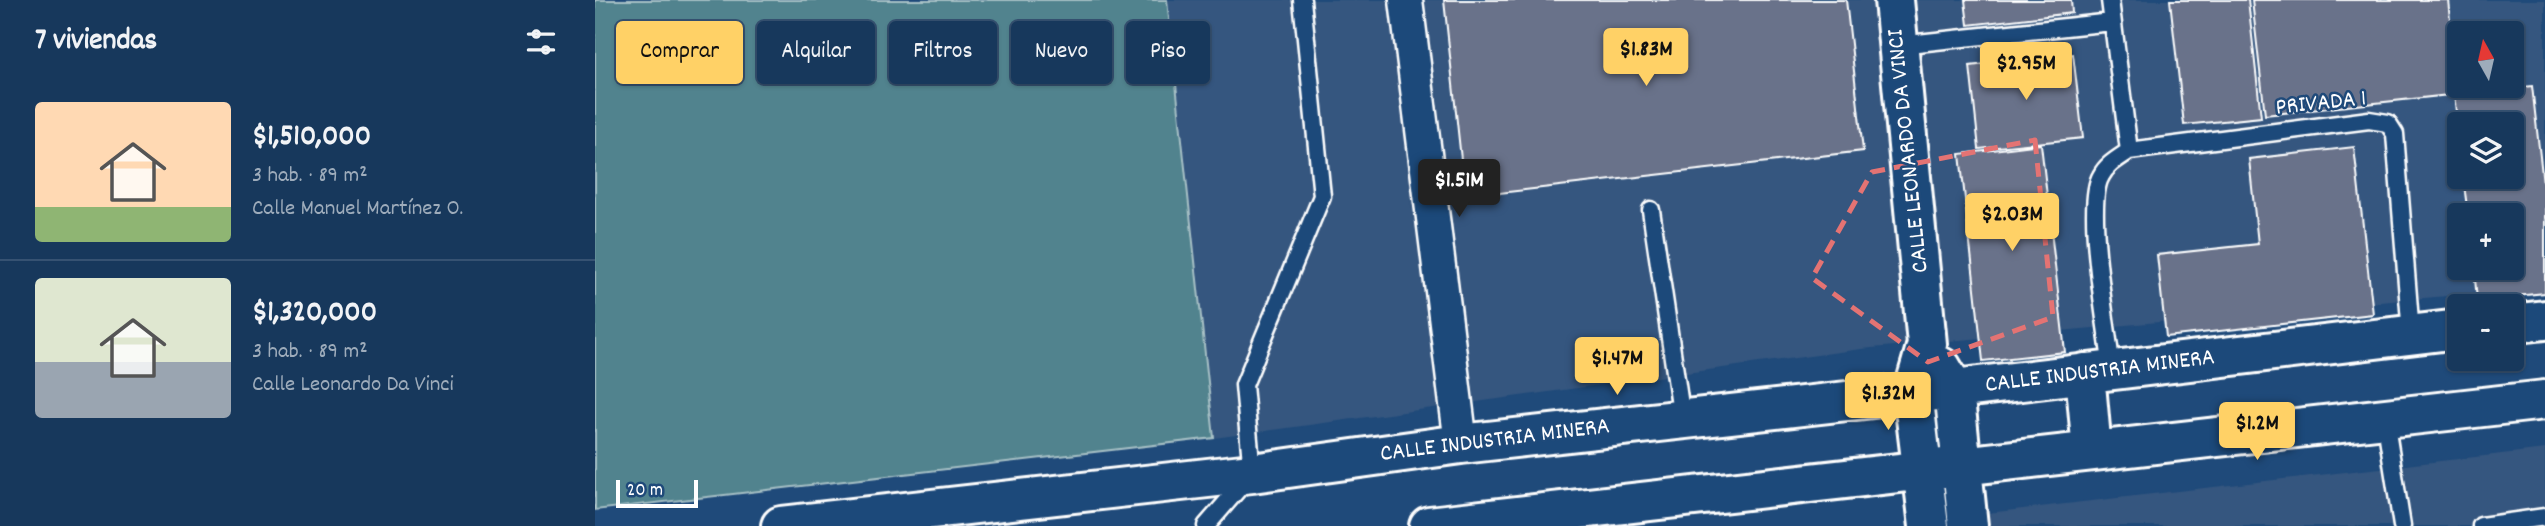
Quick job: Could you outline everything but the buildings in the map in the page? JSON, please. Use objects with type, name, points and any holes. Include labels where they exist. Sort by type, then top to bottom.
[{"type":"main road","name":"CALLE LEONARDO DA VINCI","points":[[1894,0],[1927,344],[1913,393],[1929,526]]},
{"type":"main road","points":[[2524,322],[2545,320]]},
{"type":"main road","name":"CALLE INDUSTRIA MINERA","points":[[782,526],[862,522],[1252,473],[1461,443],[1954,389],[2447,330]]},
{"type":"main road","name":"CALLE LEONARDO DA VINCI","points":[[1927,344],[1954,389],[1968,526]]},
{"type":"main road","points":[[2092,451],[2098,372]]},
{"type":"main road","points":[[1429,526],[2545,400]]},
{"type":"street","points":[[1406,0],[1461,443]]},
{"type":"lane","points":[[1206,526],[1252,473],[1244,385],[1322,196],[1302,0]]},
{"type":"lane","points":[[2098,372],[2094,194],[2101,176],[2112,162],[2129,151],[2110,0]]},
{"type":"lane","points":[[1899,46],[2112,22]]},
{"type":"lane","name":"PRIVADA 1","points":[[2129,151],[2369,120],[2388,123],[2393,129],[2397,150],[2411,334]]},
{"type":"lane","points":[[1651,210],[1682,419]]},
{"type":"lane","points":[[2385,418],[2402,526]]},
{"type":"lane","points":[[2480,526],[2526,523],[2545,517]]},
{"type":"highlighted area","points":[[2035,140],[2053,317],[1928,362],[1812,278],[1872,172]]},
{"type":"shaded area","points":[[1168,0],[2545,0],[2545,287],[1861,349],[1214,438],[1177,84],[1210,84],[1210,21],[1170,21]]},
{"type":"shaded area","points":[[2545,449],[2545,526],[1990,526],[1988,513]]},
{"type":"green space","points":[[595,0],[1167,0],[1169,21],[1126,21],[1126,84],[1176,84],[1214,438],[595,510]]}]
